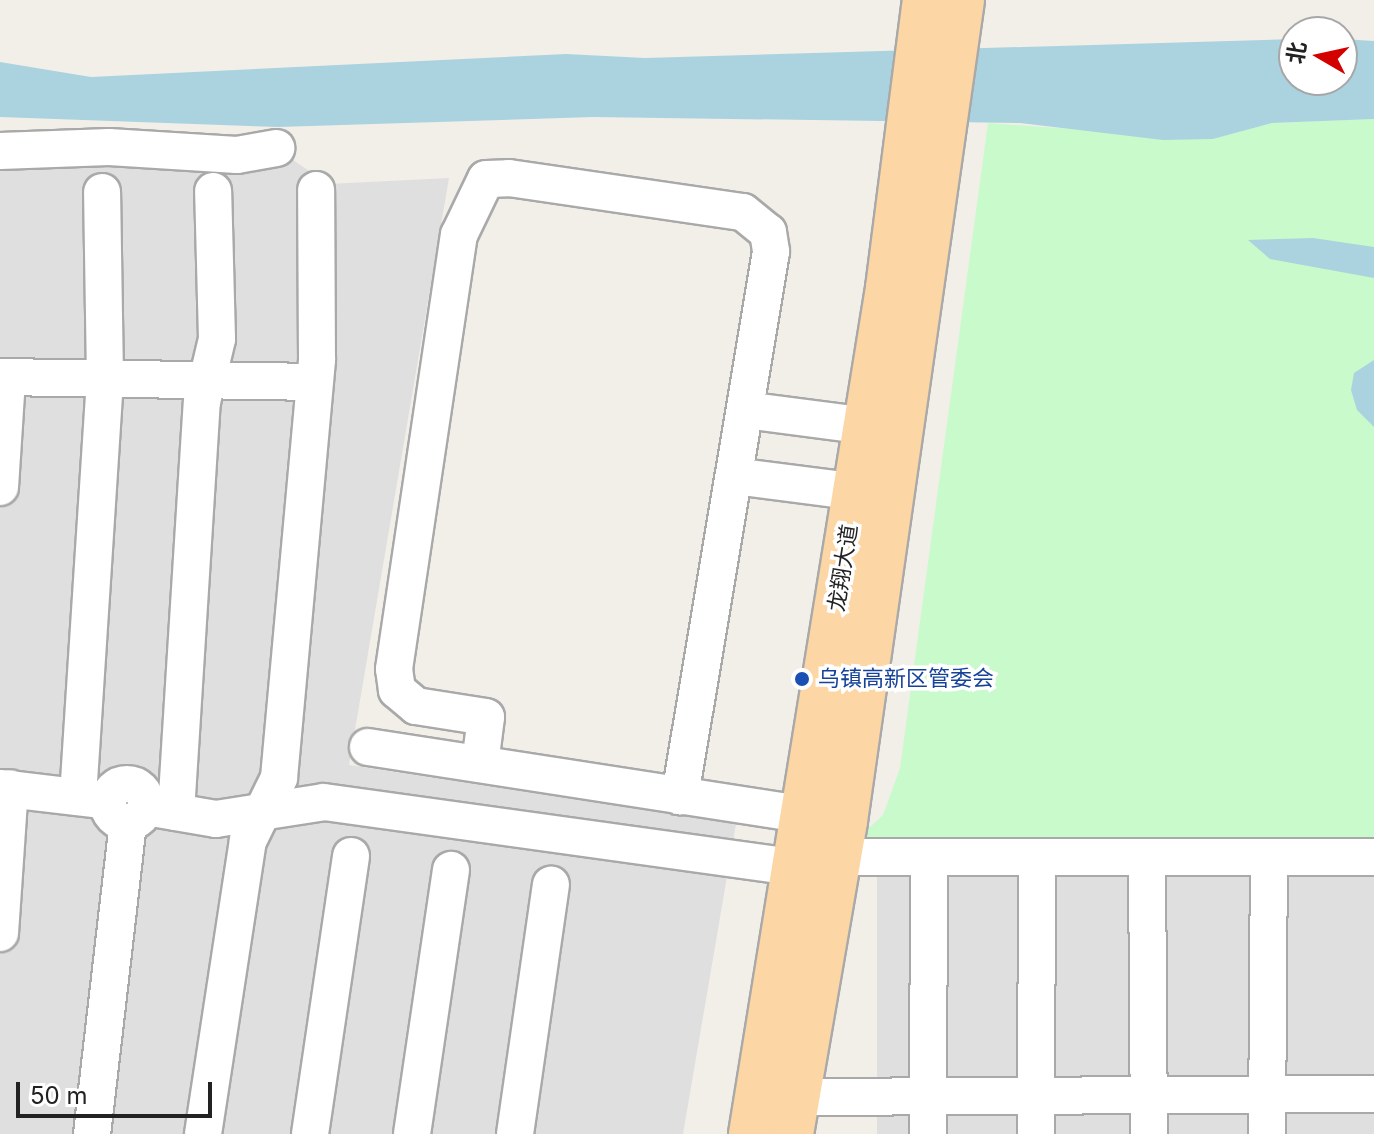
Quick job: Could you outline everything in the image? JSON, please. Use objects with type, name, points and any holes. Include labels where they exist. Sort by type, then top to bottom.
[{"type":"main road","name":"龙翔大道","points":[[794,1115],[874,494],[928,137],[944,1]]},
{"type":"main road","name":"龙翔大道","points":[[751,1134],[793,878],[829,831]]},
{"type":"street","points":[[0,151],[109,147],[237,155],[276,148]]},
{"type":"street","points":[[480,764],[486,717],[416,706],[397,690],[394,669],[459,235],[486,179],[743,212],[768,232],[771,252],[680,796]]},
{"type":"street","points":[[203,1134],[240,881],[259,818],[279,778],[311,382],[320,309],[316,190]]},
{"type":"street","points":[[92,1134],[127,808],[206,381],[217,339],[213,191]]},
{"type":"street","points":[[102,192],[105,379],[127,808]]},
{"type":"street","points":[[0,487],[4,378],[311,382]]},
{"type":"street","points":[[745,410],[884,428]]},
{"type":"street","points":[[734,476],[874,494]]},
{"type":"street","points":[[368,747],[680,796],[829,831],[929,859],[1374,857]]},
{"type":"street","points":[[0,933],[5,788],[127,808],[259,818],[324,802],[532,834],[558,831],[793,878]]},
{"type":"street","points":[[310,1134],[351,856]]},
{"type":"street","points":[[1267,1134],[1269,857]]},
{"type":"street","points":[[1036,1134],[1037,858]]},
{"type":"street","points":[[1147,858],[1149,1134]]},
{"type":"street","points":[[928,1134],[929,859]]},
{"type":"street","points":[[412,1134],[451,870]]},
{"type":"street","points":[[515,1134],[551,885]]},
{"type":"street","points":[[794,1115],[928,1098],[1374,1094]]},
{"type":"shaded area","points":[[276,148],[328,184],[449,178],[349,765],[736,824],[683,1134],[0,1134],[0,151]]},
{"type":"shaded area","points":[[877,857],[1374,857],[1374,1134],[877,1134]]},
{"type":"green space","points":[[1374,119],[1374,857],[838,857],[883,815],[900,768],[988,123],[1213,139],[1272,123]]},
{"type":"water","points":[[1278,39],[1278,96],[1358,96],[1358,40],[1374,41],[1374,119],[1272,123],[1213,139],[1163,140],[1020,123],[593,117],[278,127],[0,117],[0,62],[91,77],[566,54],[645,58]]},
{"type":"water","points":[[1313,238],[1374,247],[1374,278],[1270,259],[1248,240]]},
{"type":"water","points":[[1374,360],[1374,427],[1357,410],[1351,390],[1354,373]]},
{"type":"place","name":"乌镇高新区管委会","points":[[802,679]]}]
